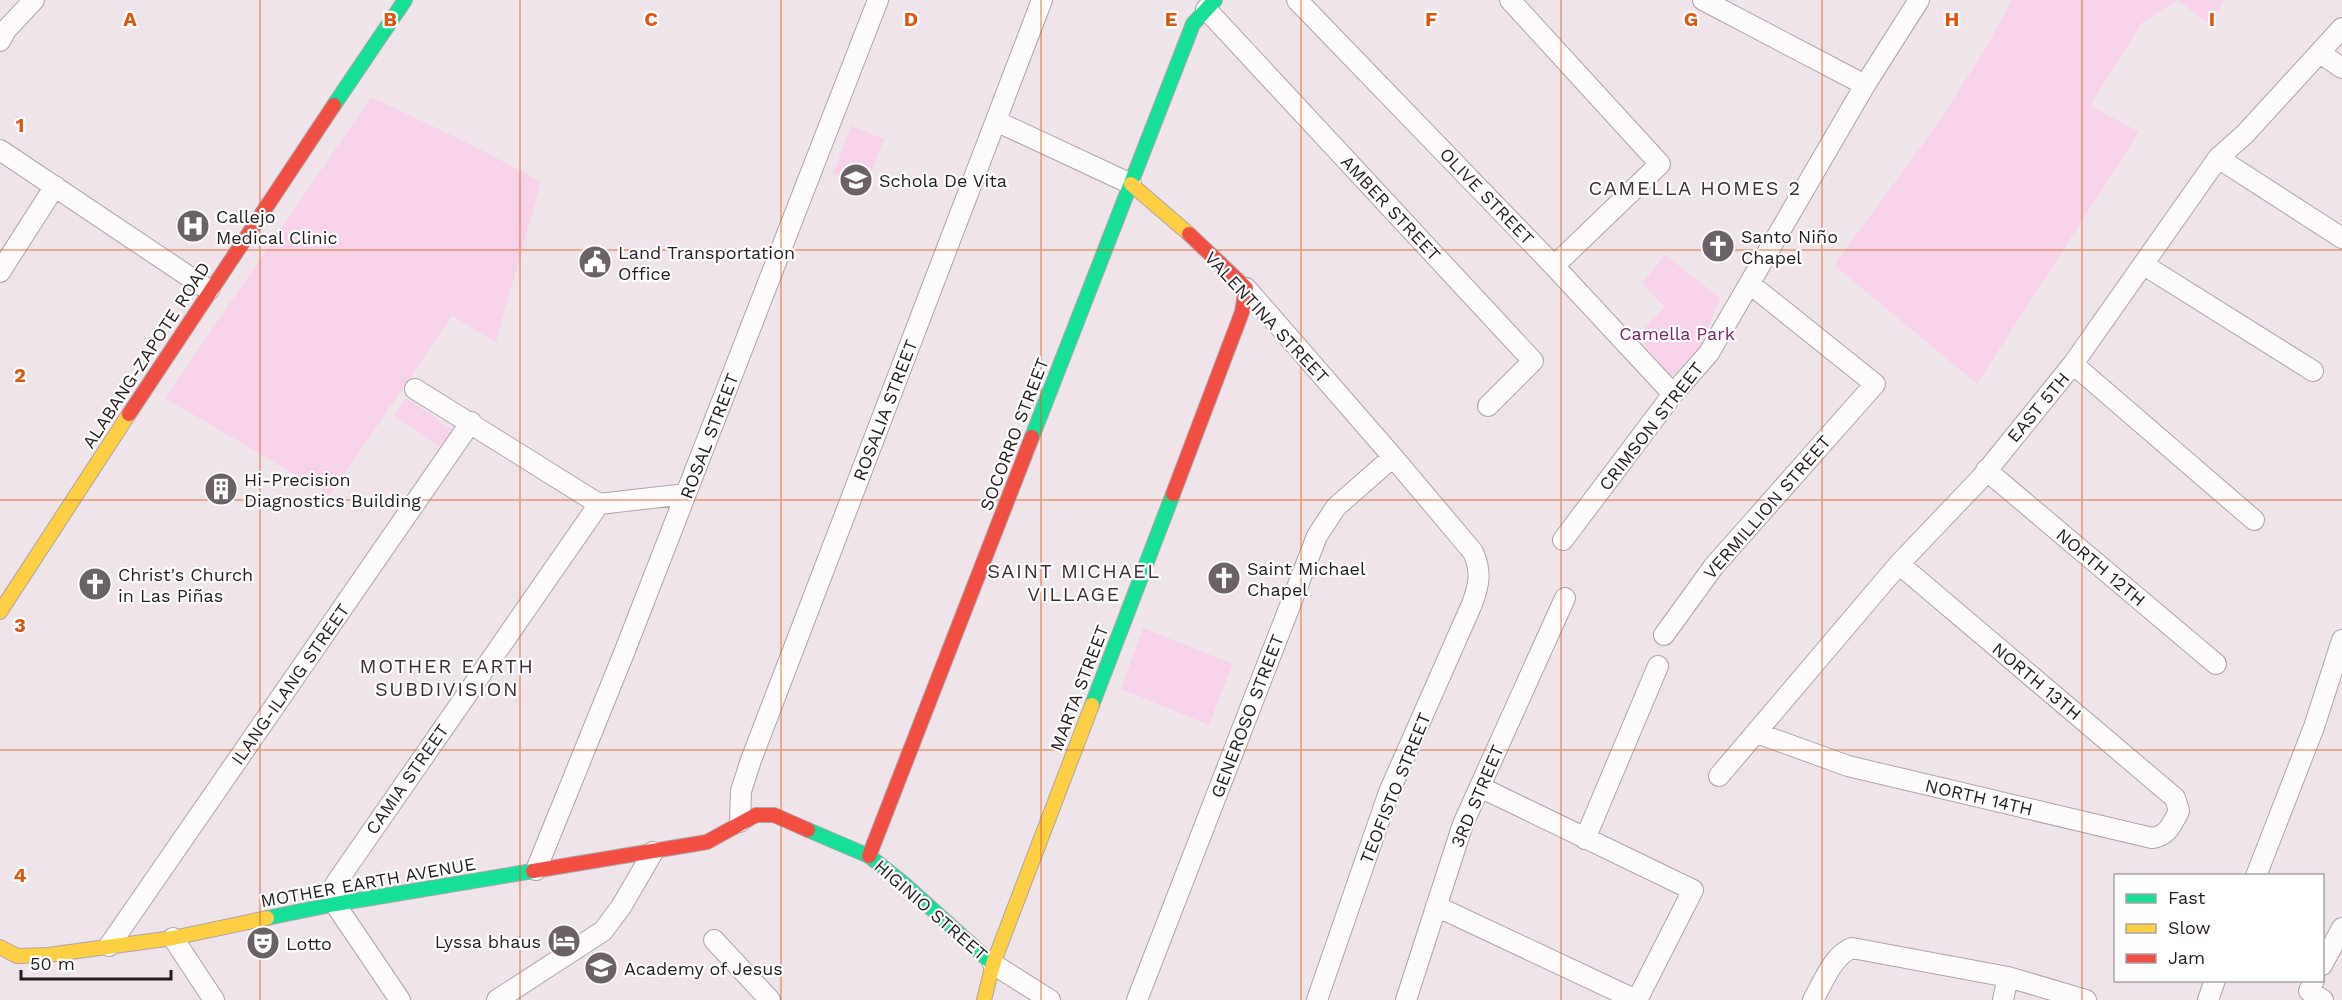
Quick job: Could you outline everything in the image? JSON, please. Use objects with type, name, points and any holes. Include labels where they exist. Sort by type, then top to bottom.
[{"type":"main road","name":"ALABANG-ZAPOTE ROAD","points":[[0,612],[209,290],[405,0]]},
{"type":"main road","name":"SOCORRO STREET","points":[[869,856],[1193,24],[1211,4]]},
{"type":"main road","name":"VALENTINA STREET","points":[[1131,184],[1167,213],[1246,288]]},
{"type":"main road","name":"MARTA STREET","points":[[984,1000],[993,964],[1234,336],[1242,312],[1246,288]]},
{"type":"main road","name":"HIGINIO STREET","points":[[740,822],[756,814],[774,814],[869,856],[903,883],[993,964]]},
{"type":"main road","name":"MOTHER EARTH AVENUE","points":[[0,947],[17,956],[48,955],[173,938],[335,904],[707,842],[740,822]]},
{"type":"street","points":[[2,32],[34,0]]},
{"type":"street","name":"ROSAL STREET","points":[[536,870],[686,494],[878,0]]},
{"type":"street","name":"ROSALIA STREET","points":[[740,822],[741,791],[751,760],[1042,0]]},
{"type":"street","name":"OLIVE STREET","points":[[1297,0],[1554,266],[1673,394]]},
{"type":"street","points":[[1511,0],[1660,164],[1554,266]]},
{"type":"street","points":[[1703,0],[1865,85]]},
{"type":"street","name":"CRIMSON STREET","points":[[1563,540],[1673,394],[1708,354],[1865,85],[1920,0]]},
{"type":"street","name":"AMBER STREET","points":[[1211,4],[1533,361],[1488,406]]},
{"type":"street","name":"EAST 5TH","points":[[1719,776],[1899,564],[1986,470],[2073,364],[2218,158],[2245,134],[2342,27]]},
{"type":"street","points":[[2320,53],[2342,68]]},
{"type":"street","name":"VALENTINA STREET","points":[[996,121],[1131,184]]},
{"type":"street","points":[[0,150],[209,290]]},
{"type":"street","points":[[2218,158],[2342,238]]},
{"type":"street","points":[[0,272],[55,186]]},
{"type":"street","points":[[2144,266],[2313,371]]},
{"type":"street","name":"VERMILLION STREET","points":[[1664,635],[1713,566],[1875,384],[1750,284]]},
{"type":"street","name":"VALENTINA STREET","points":[[1246,288],[1394,457],[1473,552],[1478,563],[1480,578]]},
{"type":"street","points":[[2073,364],[2254,520]]},
{"type":"street","points":[[416,389],[599,504],[686,494]]},
{"type":"street","name":"ILANG-ILANG STREET","points":[[109,946],[471,422]]},
{"type":"street","name":"GENEROSO STREET","points":[[1137,1000],[1317,536],[1336,507],[1394,457]]},
{"type":"street","name":"NORTH 12TH","points":[[1986,470],[2216,664]]},
{"type":"street","name":"CAMIA STREET","points":[[335,904],[333,891],[336,883],[599,504]]},
{"type":"street","name":"NORTH 13TH","points":[[1899,564],[2175,798]]},
{"type":"street","name":"TEOFISTO STREET","points":[[1317,1000],[1389,792],[1473,604],[1480,578]]},
{"type":"street","name":"3RD STREET","points":[[1406,1000],[1463,824],[1565,598]]},
{"type":"street","points":[[2257,874],[2314,726],[2342,640]]},
{"type":"street","points":[[1585,839],[1658,666]]},
{"type":"street","name":"NORTH 14TH","points":[[1757,733],[1848,766],[2152,838],[2161,837],[2170,828],[2179,811],[2175,798]]},
{"type":"street","points":[[1436,906],[1636,1000],[1693,893],[1693,890],[1681,882],[1585,839],[1480,787]]},
{"type":"street","points":[[497,1000],[603,931],[621,907],[652,852]]},
{"type":"street","points":[[335,904],[400,1000]]},
{"type":"street","points":[[2324,961],[2342,928]]},
{"type":"street","points":[[173,938],[214,1000]]},
{"type":"street","points":[[714,940],[764,998]]},
{"type":"street","points":[[1814,1000],[1836,961],[1844,951],[1852,948],[2008,977],[2086,1000]]},
{"type":"street","name":"HIGINIO STREET","points":[[993,964],[1050,1000]]},
{"type":"street","points":[[2003,1000],[2008,977]]},
{"type":"street","points":[[2208,1000],[2216,982]]},
{"type":"street","points":[[2314,982],[2309,991],[2323,1000]]},
{"type":"green space","points":[[2012,0],[2177,0],[2142,23],[2090,105],[2139,132],[1977,384],[1834,265],[1936,126],[1984,51]]},
{"type":"green space","points":[[2177,0],[2224,0],[2209,24]]},
{"type":"green space","points":[[371,97],[474,146],[541,182],[496,342],[452,316],[330,495],[165,398]]},
{"type":"green space","points":[[851,126],[884,139],[866,186],[833,174]]},
{"type":"green space","name":"Camella Park","points":[[1665,255],[1720,298],[1699,349],[1671,377],[1637,335],[1665,307],[1642,283]]},
{"type":"green space","points":[[406,398],[452,430],[440,447],[394,416]]},
{"type":"green space","points":[[1143,628],[1233,664],[1209,725],[1121,689]]},
{"type":"traffic: fast","points":[[334,105],[405,0]]},
{"type":"traffic: fast","points":[[1032,437],[1193,24],[1215,0]]},
{"type":"traffic: fast","points":[[1092,705],[1173,494]]},
{"type":"traffic: fast","points":[[808,830],[869,856],[903,883],[993,964]]},
{"type":"traffic: fast","points":[[267,918],[335,904],[533,871]]},
{"type":"traffic: slow","points":[[1131,184],[1189,234]]},
{"type":"traffic: slow","points":[[0,612],[129,414]]},
{"type":"traffic: slow","points":[[984,1000],[993,964],[1092,705]]},
{"type":"traffic: slow","points":[[0,947],[17,956],[48,955],[173,938],[267,918]]},
{"type":"traffic: jam","points":[[129,414],[334,105]]},
{"type":"traffic: jam","points":[[1173,494],[1242,312],[1246,288],[1189,234]]},
{"type":"traffic: jam","points":[[869,856],[1032,437]]},
{"type":"traffic: jam","points":[[533,871],[707,842],[756,815],[774,815],[808,830]]},
{"type":"place","name":"Schola De Vita","points":[[856,180]]},
{"type":"place","name":"Callejo Medical Clinic","points":[[193,226]]},
{"type":"place","name":"Santo Niño Chapel","points":[[1718,246]]},
{"type":"place","name":"Land Transportation Office","points":[[595,262]]},
{"type":"place","name":"Hi-Precision Diagnostics Building","points":[[221,489]]},
{"type":"place","name":"Saint Michael Chapel","points":[[1224,578]]},
{"type":"place","name":"Christ's Church in Las Piñas","points":[[95,584]]},
{"type":"place","name":"Lyssa bhaus","points":[[564,941]]},
{"type":"place","name":"Lotto","points":[[263,943]]},
{"type":"place","name":"Academy of Jesus","points":[[601,968]]},
{"type":"district","name":"CAMELLA HOMES 2","points":[[1695,188]]},
{"type":"district","name":"SAINT MICHAEL VILLAGE","points":[[1074,582]]},
{"type":"district","name":"MOTHER EARTH SUBDIVISION","points":[[447,678]]}]
